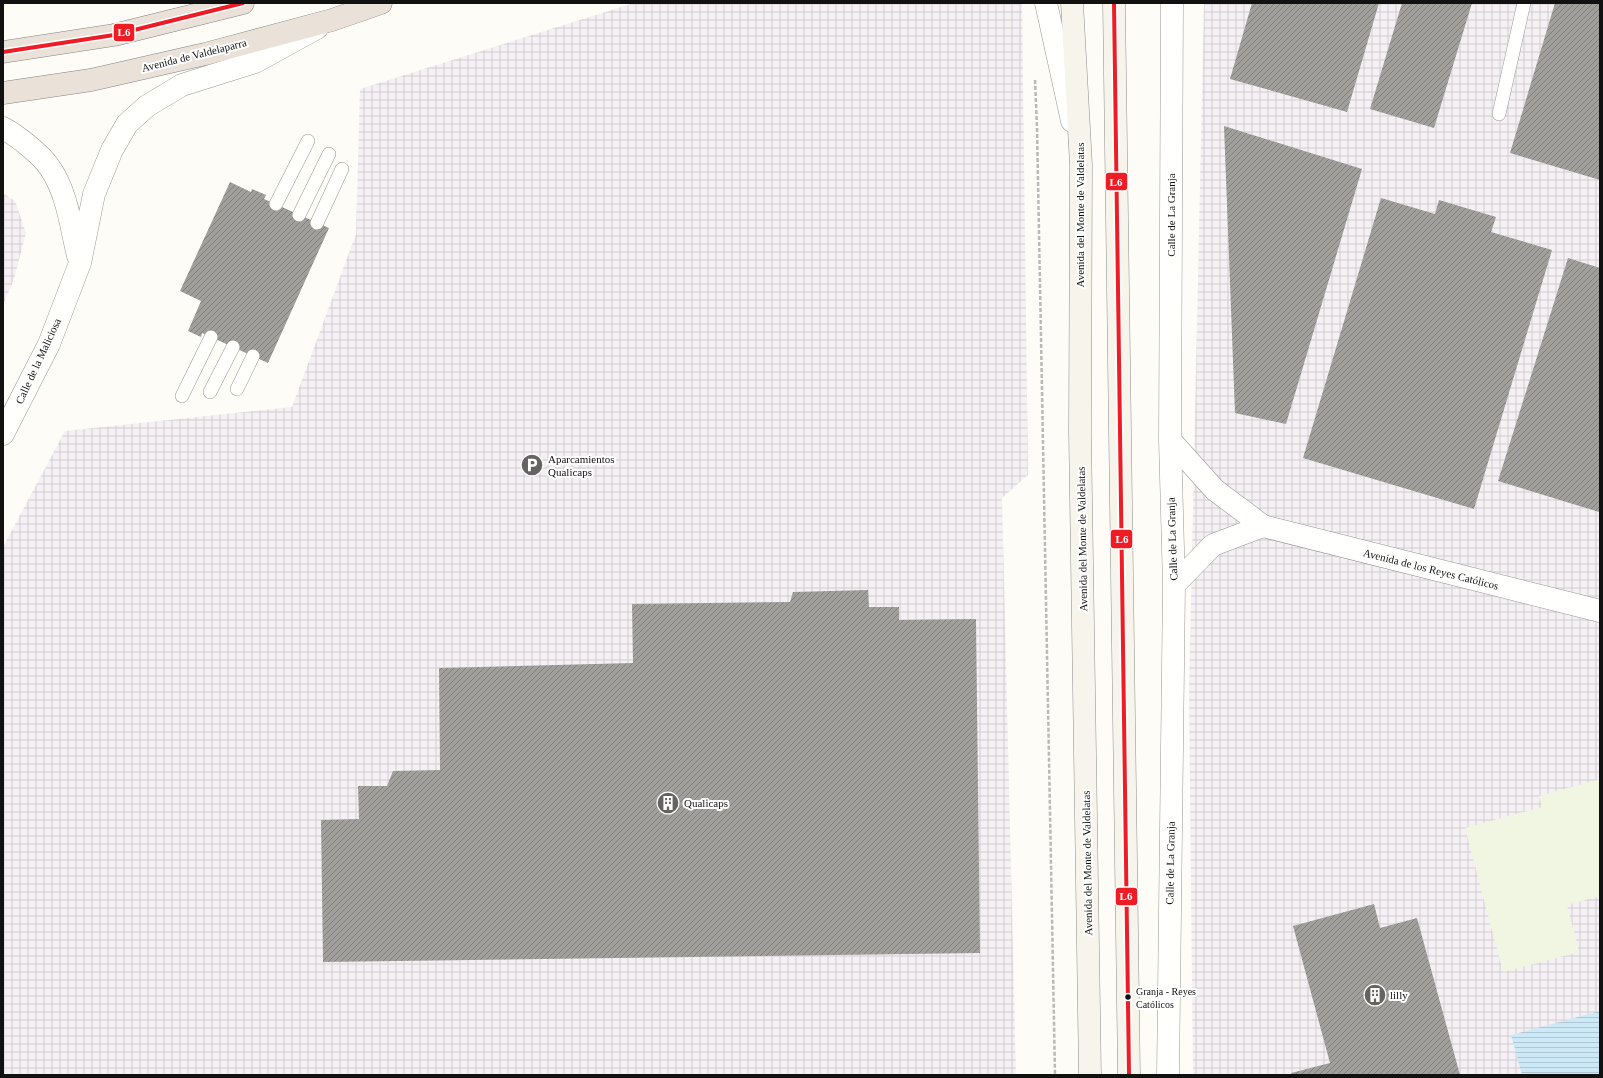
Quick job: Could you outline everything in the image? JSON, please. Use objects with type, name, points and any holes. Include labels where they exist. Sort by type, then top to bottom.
[{"type":"highway","points":[[3,52],[114,35],[243,3]]},
{"type":"highway","name":"Avenida de Valdelaparra","points":[[3,93],[91,80],[204,54],[332,20],[381,3]]},
{"type":"main road","name":"Avenida del Monte de Valdelatas","points":[[1072,3],[1081,165],[1080,433],[1090,1075]]},
{"type":"main road","points":[[1114,3],[1129,1075]]},
{"type":"street","points":[[1046,3],[1081,165]]},
{"type":"street","name":"Calle de La Granja","points":[[1167,1072],[1174,585],[1170,440],[1172,3]]},
{"type":"street","name":"Calle de la Maliciosa","points":[[3,434],[49,344],[80,263],[94,194],[112,150],[127,124],[147,106],[182,85],[255,62],[332,20]]},
{"type":"street","points":[[3,128],[16,135],[50,167],[62,192],[80,263]]},
{"type":"street","name":"Avenida de los Reyes Católicos","points":[[1170,440],[1215,490],[1263,526],[1600,611]]},
{"type":"street","points":[[1174,585],[1213,545],[1263,526]]},
{"type":"lane","points":[[1499,114],[1524,3]]},
{"type":"lane","points":[[276,204],[308,141]]},
{"type":"lane","points":[[299,215],[329,154]]},
{"type":"lane","points":[[317,223],[342,169]]},
{"type":"lane","points":[[182,396],[211,337]]},
{"type":"lane","points":[[210,392],[233,347]]},
{"type":"lane","points":[[237,388],[253,356]]},
{"type":"path","points":[[1034,76],[1037,127],[1055,1075]]},
{"type":"shaded area","points":[[634,3],[1022,3],[1028,475],[1002,498],[1016,1075],[3,1075],[3,547],[65,431],[292,407],[356,234],[360,89]]},
{"type":"shaded area","points":[[1204,3],[1600,3],[1600,1075],[1193,1075],[1189,692]]},
{"type":"shaded area","points":[[3,193],[15,201],[26,233],[14,279],[3,305]]},
{"type":"green space","points":[[1600,779],[1600,896],[1567,905],[1579,952],[1503,972],[1465,828],[1542,807],[1539,796]]},
{"type":"water","points":[[1600,1011],[1600,1075],[1522,1075],[1511,1035]]},
{"type":"building","points":[[1252,3],[1379,3],[1347,112],[1230,79]]},
{"type":"building","points":[[1402,3],[1472,3],[1434,128],[1370,109]]},
{"type":"building","points":[[1555,3],[1600,3],[1600,180],[1510,153]]},
{"type":"building","points":[[1224,126],[1362,169],[1286,424],[1235,413]]},
{"type":"building","points":[[230,182],[251,192],[252,189],[266,195],[264,199],[329,228],[268,363],[202,333],[201,337],[188,331],[201,301],[180,291]]},
{"type":"building","points":[[1381,198],[1435,214],[1439,200],[1496,217],[1491,232],[1552,250],[1474,509],[1303,458]]},
{"type":"building","points":[[1568,258],[1600,268],[1599,512],[1498,481]]},
{"type":"building","name":"Qualicaps","points":[[868,590],[869,607],[899,607],[899,620],[976,619],[980,953],[323,962],[321,820],[359,819],[358,786],[387,786],[393,771],[440,770],[439,668],[633,663],[632,604],[790,602],[793,592]]},
{"type":"building","name":"lilly","points":[[1374,904],[1380,928],[1417,918],[1460,1075],[1292,1075],[1291,1073],[1330,1063],[1293,926]]},
{"type":"transit line","name":"L6","points":[[3,52],[114,35],[243,3]]},
{"type":"transit line","name":"L6","points":[[1114,3],[1129,1075]]},
{"type":"place","name":"Aparcamientos Qualicaps","points":[[532,465]]},
{"type":"place","name":"Qualicaps","points":[[668,803]]},
{"type":"place","name":"lilly","points":[[1375,995]]},
{"type":"place","name":"Granja - Reyes Católicos","points":[[1128,997]]}]
